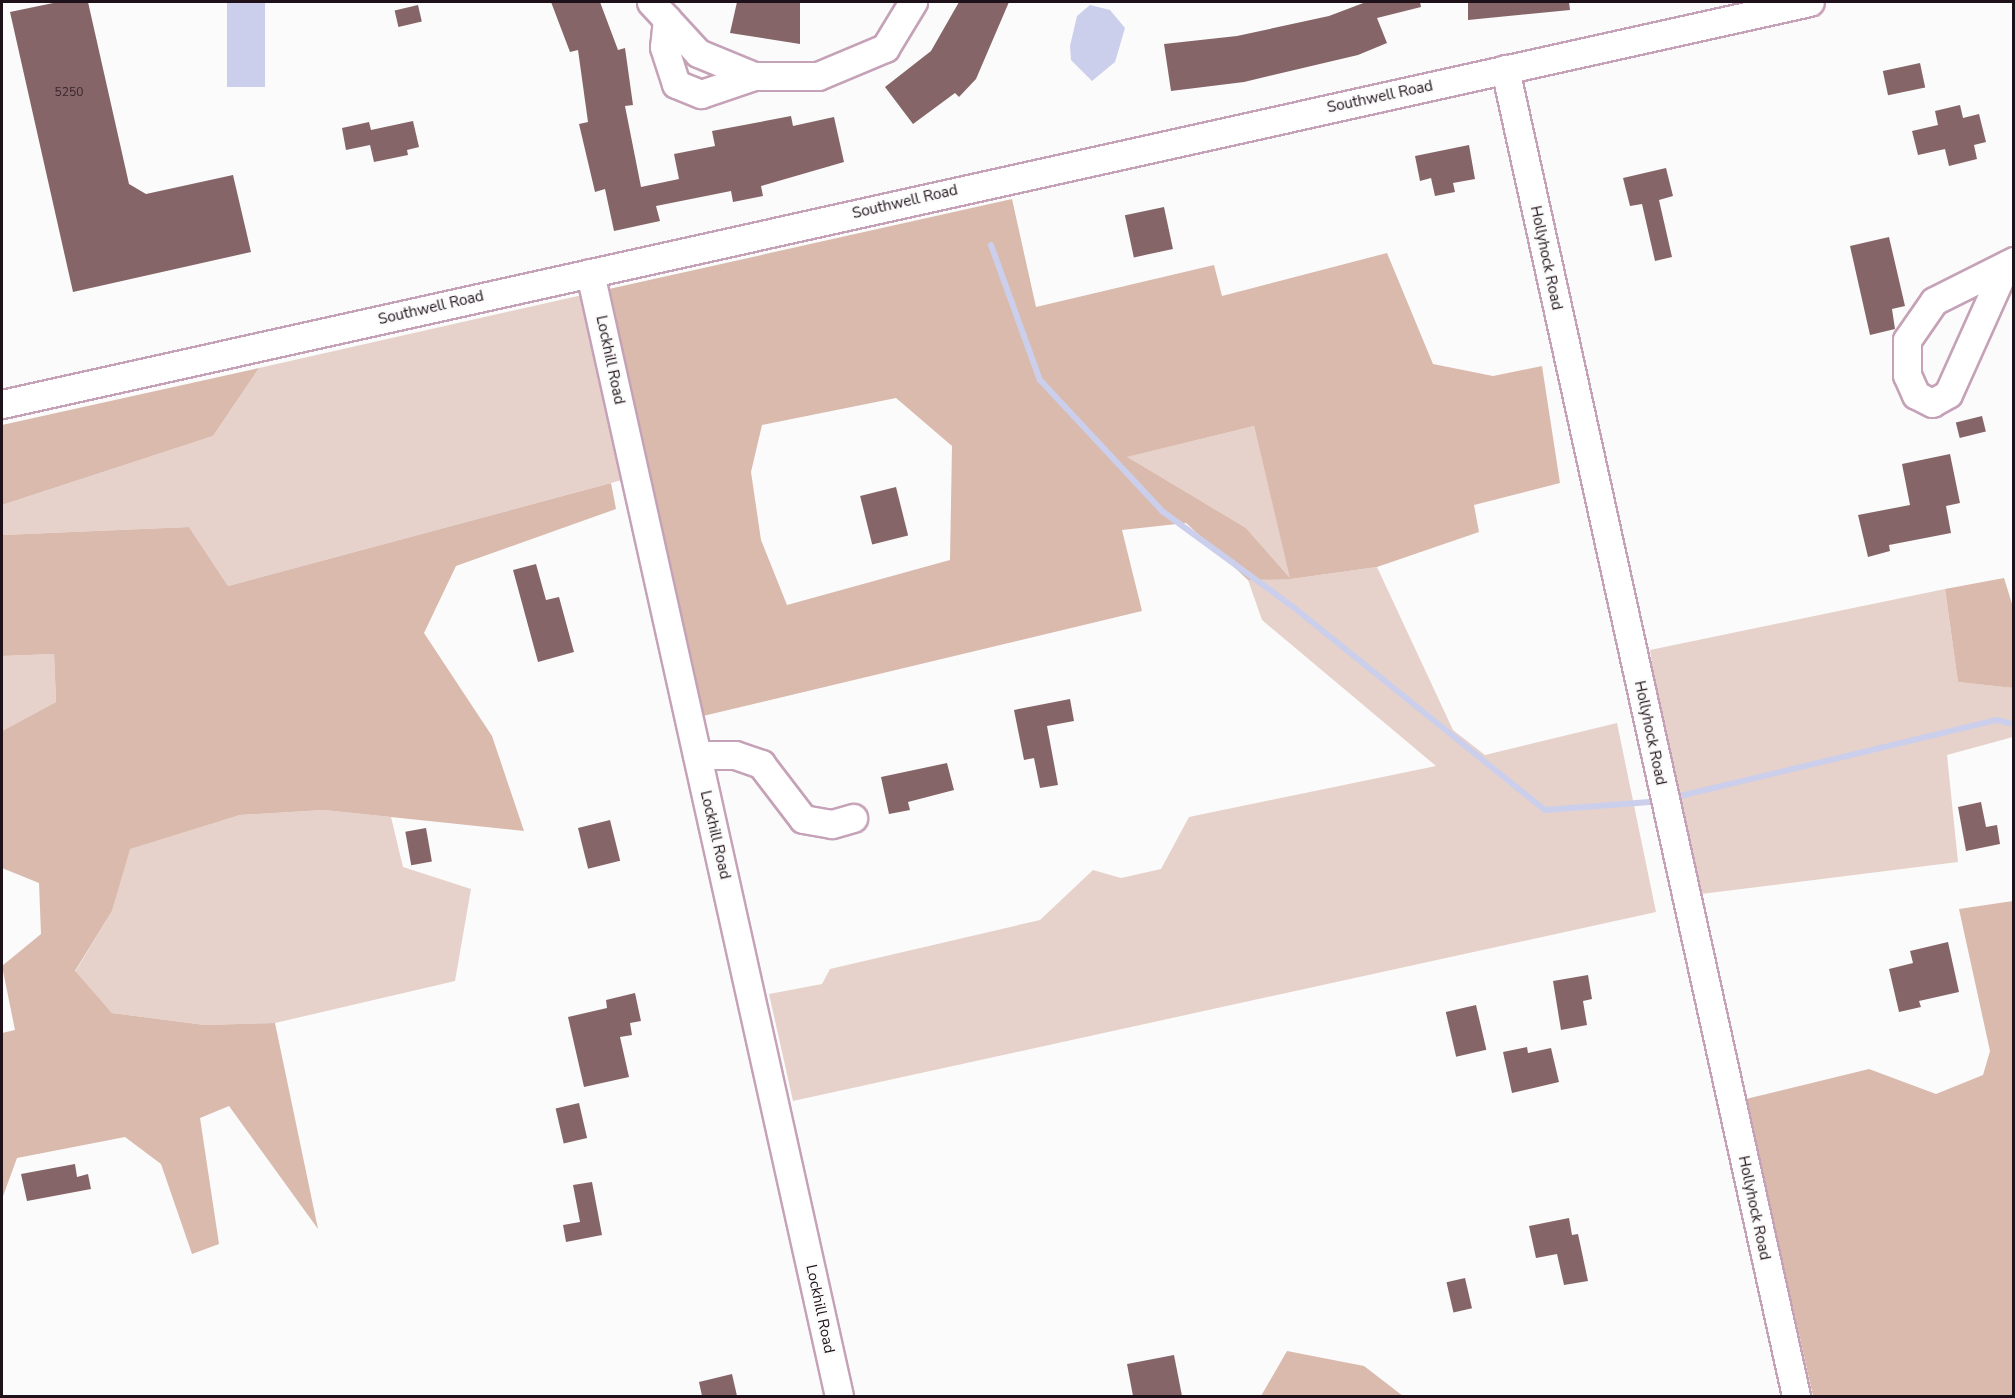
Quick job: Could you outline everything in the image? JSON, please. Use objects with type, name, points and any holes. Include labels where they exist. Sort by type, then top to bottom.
[{"type":"street","points":[[659,10],[664,47],[676,84],[701,94],[753,76],[818,76],[885,48],[913,2]]},
{"type":"street","name":"Southwell Road","points":[[2,404],[1809,2]]},
{"type":"street","points":[[659,10],[698,53],[753,76]]},
{"type":"street","name":"Hollyhock Road","points":[[1504,69],[1796,1396]]},
{"type":"street","points":[[2009,263],[1948,394],[1932,403],[1916,395],[1907,375],[1906,340],[1934,301],[2009,263]]},
{"type":"street","name":"Lockhill Road","points":[[590,273],[839,1396]]},
{"type":"street","points":[[697,755],[735,755],[761,764],[803,819],[832,824],[854,818]]},
{"type":"shaded area","points":[[1012,199],[1036,307],[1214,265],[1222,296],[1387,253],[1433,364],[1493,376],[1542,366],[1560,483],[1474,505],[1479,532],[1377,567],[1291,579],[1248,580],[1186,523],[1122,530],[1142,611],[703,716],[609,289]],"holes":[[[896,398],[952,446],[950,560],[787,605],[761,540],[751,472],[762,425]],[[1254,426],[1290,578],[1246,528],[1127,457]]]},
{"type":"shaded area","points":[[609,289],[648,473],[228,586],[189,527],[2,535],[2,505],[213,436],[259,368]]},
{"type":"shaded area","points":[[259,368],[213,436],[2,505],[2,425]]},
{"type":"shaded area","points":[[1254,426],[1291,579],[1377,567],[1453,730],[1485,755],[1617,723],[1656,912],[793,1101],[769,994],[822,984],[830,969],[1040,920],[1093,870],[1121,878],[1161,869],[1189,817],[1436,766],[1262,620],[1248,580],[1290,578],[1246,528],[1126,457]]},
{"type":"shaded area","points":[[611,483],[616,509],[456,566],[424,633],[492,736],[524,831],[324,810],[240,815],[130,849],[112,911],[75,971],[112,1013],[205,1025],[275,1023],[318,1229],[229,1106],[200,1118],[219,1244],[192,1254],[161,1164],[125,1137],[17,1158],[2,1199],[2,1033],[15,1030],[2,966],[41,934],[39,883],[2,868],[2,731],[56,702],[54,654],[2,656],[2,535],[189,527],[228,586]]},
{"type":"shaded area","points":[[2004,578],[2013,607],[2013,688],[1958,682],[1945,589]]},
{"type":"shaded area","points":[[1945,589],[1958,682],[2014,688],[2013,737],[1947,755],[1958,862],[1701,894],[1665,756],[1650,650]]},
{"type":"shaded area","points":[[54,654],[56,702],[2,731],[2,656]]},
{"type":"shaded area","points":[[324,810],[391,817],[403,867],[471,889],[455,981],[275,1023],[205,1025],[112,1013],[75,972],[112,911],[129,849],[240,815]]},
{"type":"shaded area","points":[[2013,901],[2013,1396],[1813,1396],[1746,1099],[1869,1069],[1936,1094],[1983,1075],[1990,1051],[1959,909]]},
{"type":"shaded area","points":[[1287,1351],[1364,1366],[1403,1396],[1261,1396]]},
{"type":"water","points":[[227,2],[265,2],[265,87],[227,87]]},
{"type":"water","points":[[1090,5],[1110,10],[1125,28],[1115,62],[1092,81],[1071,60],[1070,46],[1077,16]]},
{"type":"building","points":[[58,2],[88,2],[129,184],[146,194],[233,175],[251,252],[73,292],[10,12]]},
{"type":"building","points":[[551,2],[600,2],[618,50],[625,48],[633,105],[625,106],[641,187],[679,179],[674,154],[715,146],[712,131],[791,116],[793,126],[834,117],[844,162],[761,186],[763,196],[733,202],[731,191],[656,206],[660,221],[614,231],[605,189],[595,192],[579,124],[588,122],[578,50],[570,52]]},
{"type":"building","points":[[737,2],[800,2],[800,44],[730,33]]},
{"type":"building","points":[[959,2],[1009,2],[976,79],[959,97],[955,93],[913,124],[885,87],[931,51]]},
{"type":"building","points":[[1366,2],[1420,2],[1421,7],[1377,18],[1387,43],[1358,55],[1244,82],[1171,91],[1164,44],[1237,36],[1329,16]]},
{"type":"building","points":[[1468,2],[1569,2],[1570,10],[1468,20]]},
{"type":"building","points":[[418,5],[422,22],[398,27],[395,10]]},
{"type":"building","points":[[1920,63],[1925,87],[1888,95],[1883,71]]},
{"type":"building","points":[[1960,105],[1963,118],[1979,114],[1986,142],[1974,145],[1977,159],[1949,166],[1945,149],[1918,155],[1912,131],[1938,125],[1935,111]]},
{"type":"building","points":[[413,121],[419,147],[407,150],[408,155],[374,162],[370,145],[346,150],[342,128],[369,122],[371,130]]},
{"type":"building","points":[[1469,145],[1475,179],[1453,183],[1455,192],[1435,196],[1431,178],[1420,181],[1415,156]]},
{"type":"building","points":[[1666,168],[1673,196],[1659,200],[1672,257],[1655,261],[1642,204],[1630,206],[1623,178]]},
{"type":"building","points":[[1164,207],[1173,249],[1134,257],[1125,215]]},
{"type":"building","points":[[1889,237],[1905,306],[1892,309],[1895,329],[1870,335],[1850,246]]},
{"type":"building","points":[[1982,416],[1986,432],[1960,438],[1956,423]]},
{"type":"building","points":[[1950,454],[1960,503],[1946,506],[1951,533],[1889,545],[1890,551],[1868,557],[1858,515],[1910,505],[1902,464]]},
{"type":"building","points":[[896,487],[908,536],[872,544],[860,496]]},
{"type":"building","points":[[536,564],[546,600],[559,597],[574,652],[538,662],[513,570]]},
{"type":"building","points":[[1070,699],[1074,721],[1047,726],[1058,785],[1040,788],[1034,758],[1024,760],[1014,710]]},
{"type":"building","points":[[947,763],[954,790],[908,802],[910,810],[889,814],[881,777]]},
{"type":"building","points":[[1981,802],[1986,827],[1997,825],[2000,844],[1966,851],[1958,807]]},
{"type":"building","points":[[610,820],[620,861],[588,869],[578,828]]},
{"type":"building","points":[[426,828],[432,861],[411,865],[405,832]]},
{"type":"building","points":[[1948,942],[1959,992],[1919,1001],[1921,1007],[1899,1012],[1889,969],[1913,963],[1910,951]]},
{"type":"building","points":[[1588,975],[1592,999],[1583,1001],[1587,1025],[1561,1030],[1553,981]]},
{"type":"building","points":[[635,993],[641,1021],[630,1023],[632,1035],[620,1037],[629,1077],[584,1087],[568,1017],[607,1008],[606,1000]]},
{"type":"building","points":[[1476,1005],[1486,1050],[1456,1057],[1446,1012]]},
{"type":"building","points":[[1527,1047],[1528,1053],[1551,1048],[1559,1082],[1512,1093],[1503,1052]]},
{"type":"building","points":[[579,1103],[587,1138],[564,1143],[556,1108]]},
{"type":"building","points":[[75,1164],[77,1177],[88,1174],[91,1189],[27,1201],[21,1174]]},
{"type":"building","points":[[592,1182],[602,1235],[566,1242],[563,1225],[580,1222],[573,1185]]},
{"type":"building","points":[[1569,1218],[1572,1235],[1578,1234],[1588,1281],[1564,1285],[1557,1254],[1536,1258],[1529,1226]]},
{"type":"building","points":[[1465,1278],[1472,1308],[1453,1312],[1446,1282]]},
{"type":"building","points":[[1174,1355],[1182,1396],[1133,1396],[1127,1364]]},
{"type":"building","points":[[732,1374],[737,1396],[702,1396],[699,1382]]},
{"type":"waterway","points":[[991,245],[1040,380],[1162,511],[1292,606],[1545,810],[1650,802]]},
{"type":"waterway","points":[[1676,797],[1996,720],[2014,724]]}]
